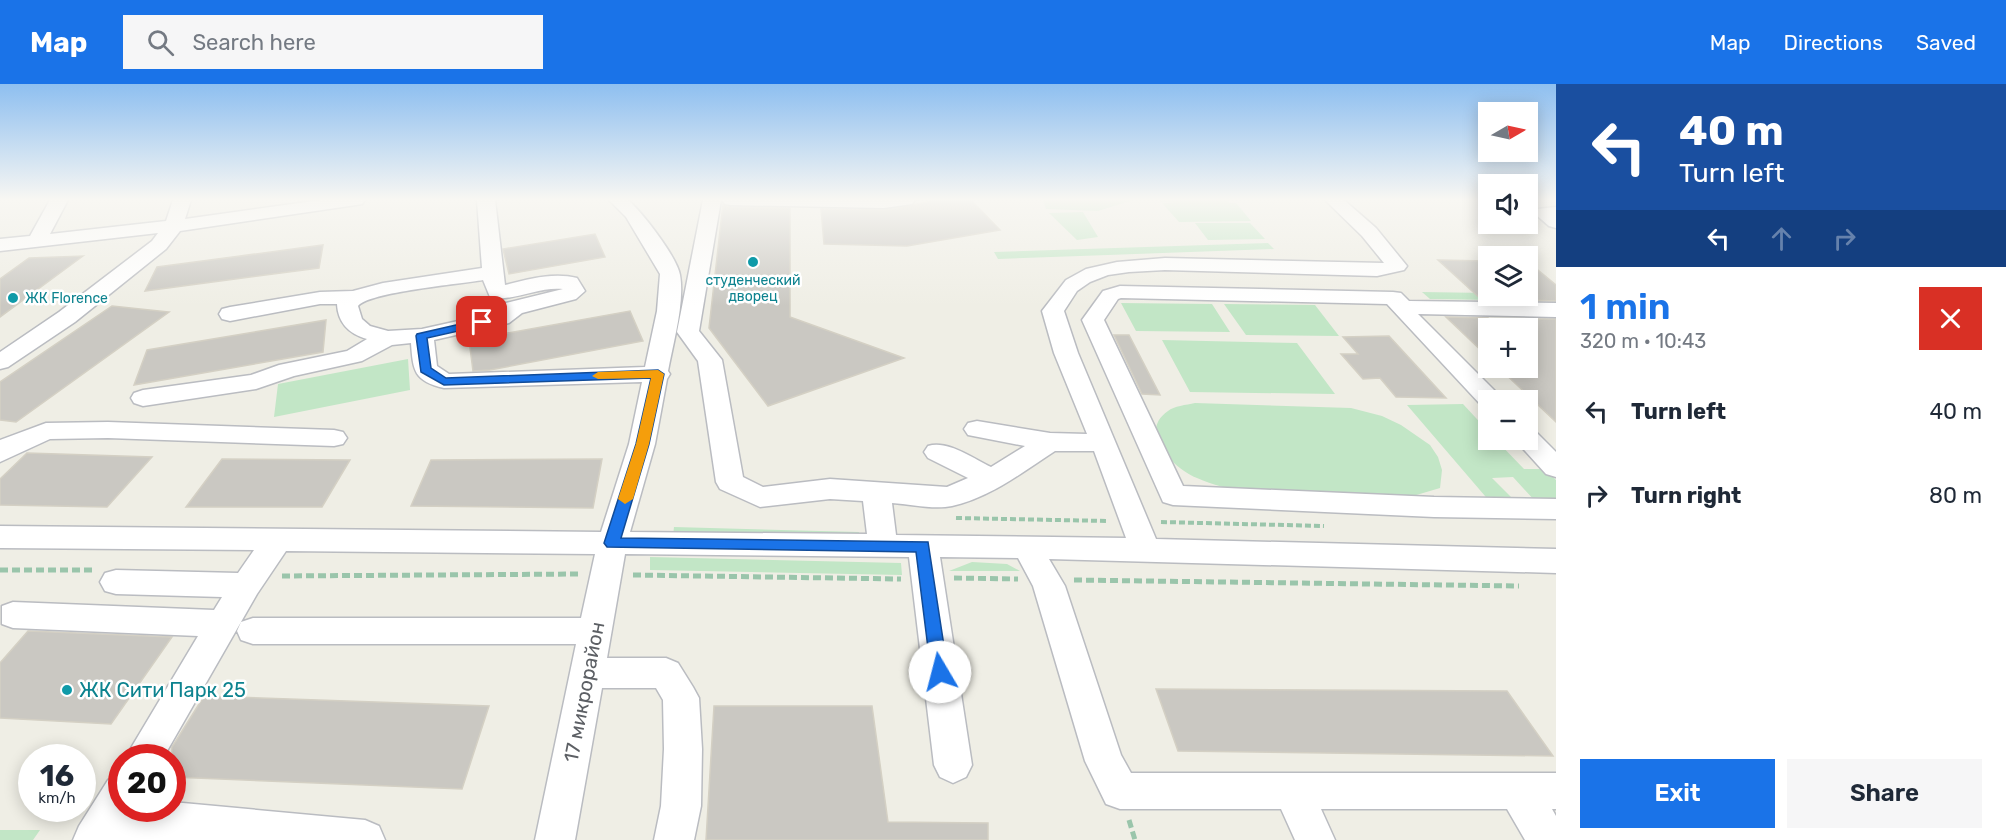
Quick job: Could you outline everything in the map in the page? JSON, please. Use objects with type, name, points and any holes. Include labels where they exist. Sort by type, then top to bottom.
[{"type":"street","points":[[38,241],[41,235]]},
{"type":"street","points":[[0,245],[90,235]]},
{"type":"street","points":[[0,362],[67,317],[159,245],[167,235]]},
{"type":"street","points":[[490,235],[501,318]]},
{"type":"street","name":"17 микрорайон","points":[[555,840],[587,673],[596,631],[618,559],[658,374],[668,311],[670,274],[648,235]]},
{"type":"street","points":[[706,235],[688,332],[710,360],[730,482],[760,497],[830,489],[950,498],[992,479],[1050,442]]},
{"type":"street","points":[[1146,550],[1066,353],[1053,311],[1072,285],[1102,271],[1165,264],[1377,270],[1397,266],[1372,235]]},
{"type":"street","points":[[0,257],[159,245]]},
{"type":"street","points":[[1341,269],[1398,302],[1411,319],[1480,390]]},
{"type":"street","points":[[230,314],[320,298],[354,297],[383,289],[555,281],[570,282],[574,291],[569,295],[514,308],[501,318],[422,336],[387,338],[362,331],[352,321],[347,305],[354,297]]},
{"type":"street","points":[[1556,310],[1120,292],[1110,295],[1093,320],[1173,495],[1434,507],[1556,509]]},
{"type":"street","points":[[422,336],[425,369],[444,381],[658,374]]},
{"type":"street","points":[[143,398],[256,382],[287,370],[354,356],[387,338]]},
{"type":"street","points":[[977,429],[1050,442],[1104,443]]},
{"type":"street","points":[[0,453],[46,431],[120,430],[334,438]]},
{"type":"street","points":[[1538,449],[1556,468]]},
{"type":"street","points":[[937,452],[992,479]]},
{"type":"street","points":[[876,492],[883,546]]},
{"type":"street","points":[[0,537],[278,540],[618,559],[923,546],[1556,561]]},
{"type":"street","points":[[153,744],[238,627],[278,540]]},
{"type":"street","points":[[923,546],[953,765]]},
{"type":"street","points":[[1027,547],[1045,580],[1104,761],[1120,791],[1556,791]]},
{"type":"street","points":[[116,582],[259,581]]},
{"type":"street","points":[[13,615],[238,627],[596,631]]},
{"type":"street","points":[[587,673],[666,673],[681,698],[683,749],[681,806],[674,840]]},
{"type":"street","points":[[1517,790],[1548,840]]},
{"type":"street","points":[[1293,792],[1315,840]]},
{"type":"street","points":[[93,840],[108,816]]},
{"type":"street","points":[[126,840],[132,832],[143,825],[164,821],[365,840]]},
{"type":"path","points":[[950,518],[1333,526]]},
{"type":"path","points":[[618,559],[911,579]]},
{"type":"path","points":[[259,581],[580,574]]},
{"type":"path","points":[[950,578],[969,576],[1045,580],[1527,586]]},
{"type":"green space","points":[[1072,235],[1098,237],[1077,240]]},
{"type":"green space","points":[[1204,235],[1262,235],[1265,239],[1208,240]]},
{"type":"green space","points":[[1268,243],[1274,249],[998,259],[994,252]]},
{"type":"green space","points":[[1422,292],[1478,293],[1478,300],[1430,299]]},
{"type":"green space","points":[[1538,295],[1556,295],[1556,301],[1538,301]]},
{"type":"green space","points":[[1121,303],[1212,304],[1230,332],[1136,331]]},
{"type":"green space","points":[[1224,304],[1315,305],[1339,336],[1246,335]]},
{"type":"green space","points":[[1162,340],[1297,343],[1335,394],[1190,392]]},
{"type":"green space","points":[[408,359],[410,390],[274,417],[278,384]]},
{"type":"green space","points":[[1195,403],[1351,408],[1382,416],[1401,425],[1430,445],[1438,457],[1442,470],[1440,488],[1413,496],[1246,492],[1209,483],[1179,467],[1162,449],[1157,439],[1156,429],[1159,420],[1168,411]]},
{"type":"green space","points":[[1463,404],[1478,420],[1478,450],[1506,450],[1524,469],[1545,469],[1556,480],[1556,504],[1536,502],[1513,477],[1492,478],[1515,501],[1491,503],[1407,405]]},
{"type":"green space","points":[[674,527],[859,532],[858,538],[673,536]]},
{"type":"green space","points":[[650,557],[901,563],[902,575],[650,570]]},
{"type":"green space","points":[[972,562],[1007,564],[1020,571],[949,571]]},
{"type":"green space","points":[[0,830],[40,830],[33,840],[0,840]]},
{"type":"building","points":[[596,235],[605,257],[509,274],[503,249]]},
{"type":"building","name":"студенческий дворец","points":[[719,235],[790,235],[790,317],[904,358],[768,406],[709,328]]},
{"type":"building","points":[[823,235],[969,235],[907,246],[824,244]]},
{"type":"building","points":[[323,245],[319,268],[145,291],[157,267]]},
{"type":"building","name":"ЖК Florence","points":[[83,256],[0,317],[0,279],[29,258]]},
{"type":"building","points":[[1438,260],[1478,261],[1478,296]]},
{"type":"building","points":[[1538,270],[1556,285],[1556,301],[1538,300]]},
{"type":"building","points":[[112,306],[169,312],[16,422],[0,420],[0,382]]},
{"type":"building","points":[[630,311],[643,341],[490,370],[473,371],[469,340]]},
{"type":"building","points":[[1446,317],[1488,318],[1478,318],[1478,348]]},
{"type":"building","points":[[1538,319],[1556,319],[1556,422],[1538,405],[1538,390],[1522,390],[1510,378],[1538,378]]},
{"type":"building","points":[[326,320],[323,352],[134,385],[147,350]]},
{"type":"building","points":[[1114,335],[1129,335],[1160,395],[1142,394]]},
{"type":"building","points":[[1389,336],[1446,398],[1396,397],[1380,378],[1363,379],[1341,354],[1358,354],[1343,337]]},
{"type":"building","points":[[27,453],[152,457],[107,507],[0,505],[0,479]]},
{"type":"building","points":[[222,459],[350,460],[322,507],[186,507]]},
{"type":"building","points":[[602,459],[593,508],[411,506],[431,460]]},
{"type":"building","name":"ЖК Сити Парк 25","points":[[28,631],[172,637],[111,724],[0,718],[0,663]]},
{"type":"building","points":[[1156,689],[1507,691],[1553,756],[1178,751]]},
{"type":"building","points":[[204,696],[489,706],[462,789],[186,778],[186,744],[174,744]]},
{"type":"building","points":[[714,706],[872,706],[888,822],[988,823],[988,840],[706,840]]},
{"type":"slow traffic","points":[[598,376],[658,374],[642,444],[625,499]]},
{"type":"place","name":"студенческий дворец","points":[[753,262]]},
{"type":"place","name":"ЖК Florence","points":[[13,298]]},
{"type":"place","name":"ЖК Сити Парк 25","points":[[67,690]]},
{"type":"route","points":[[482,322],[422,336],[425,369],[444,381],[658,374],[642,444],[612,543],[923,546],[940,672]]}]
